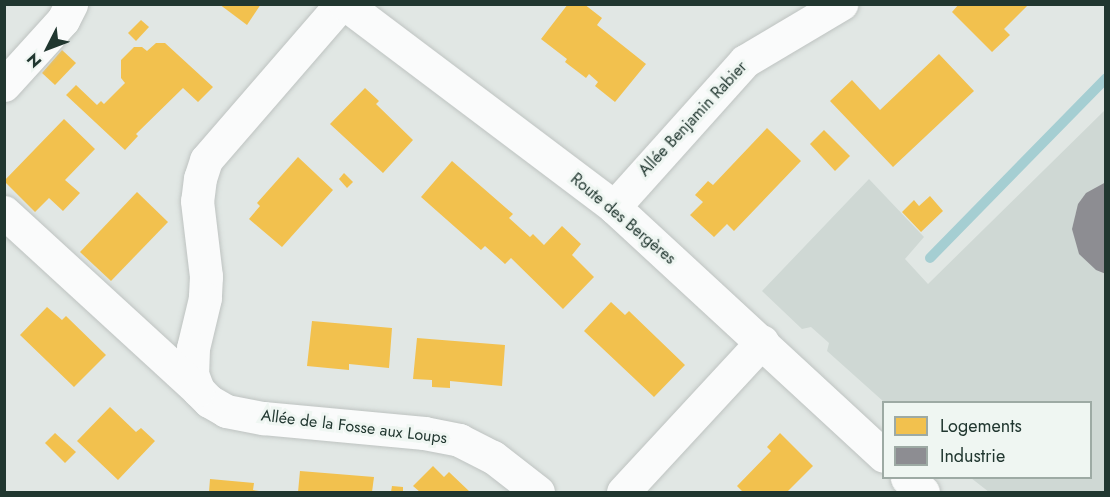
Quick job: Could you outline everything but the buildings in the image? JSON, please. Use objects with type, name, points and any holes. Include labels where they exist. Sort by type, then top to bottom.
[{"type":"street","points":[[4,85],[63,20],[71,4]]},
{"type":"street","points":[[198,390],[192,374],[193,348],[206,298],[206,276],[197,201],[200,178],[206,160],[343,4]]},
{"type":"street","name":"Route des Bergères","points":[[343,4],[614,207],[882,454]]},
{"type":"street","name":"Allée Benjamin Rabier","points":[[614,207],[745,61],[841,4]]},
{"type":"street","name":"Allée de la Fosse aux Loups","points":[[4,212],[209,401],[226,411],[263,418],[424,433],[459,440],[494,457],[538,492]]},
{"type":"street","points":[[623,492],[762,342]]},
{"type":"street","points":[[909,479],[923,492]]},
{"type":"shaded area","points":[[1105,110],[1105,492],[989,492],[972,479],[1092,479],[1092,401],[883,401],[827,351],[829,343],[811,327],[802,329],[762,291],[869,179],[924,237],[905,259],[928,284]]},
{"type":"waterway","points":[[930,258],[1106,78]]}]
